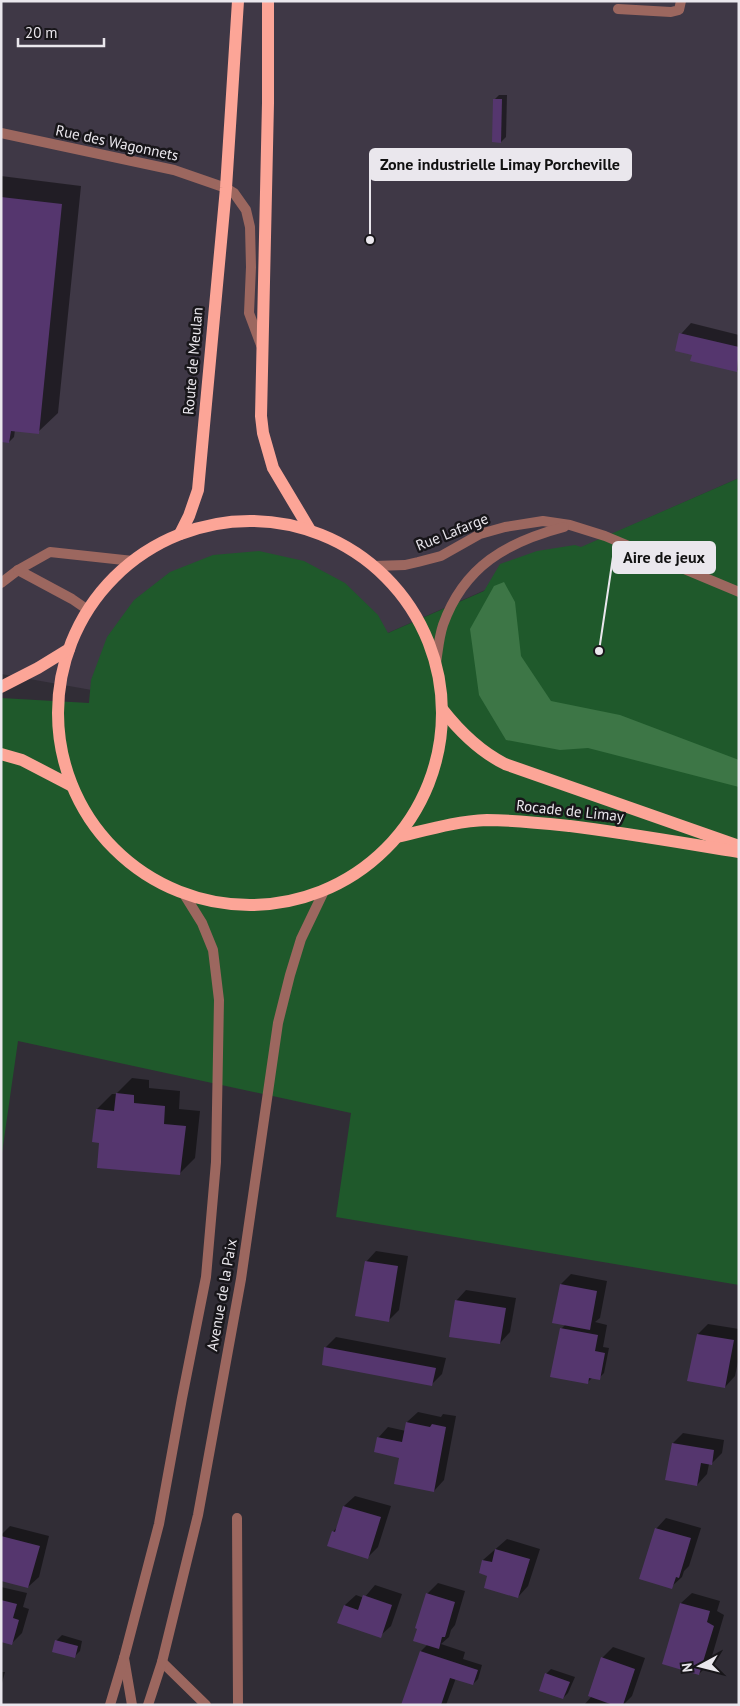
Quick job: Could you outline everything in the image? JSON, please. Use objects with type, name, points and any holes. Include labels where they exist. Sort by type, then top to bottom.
[{"type":"main road","name":"Route de Meulan","points":[[180,534],[189,516],[198,490],[226,188],[238,1]]},
{"type":"main road","points":[[268,1],[268,103],[261,416],[263,433],[273,468],[310,530]]},
{"type":"main road","points":[[239,521],[272,522],[310,530],[341,544],[374,566],[393,584],[410,606],[423,629],[436,663],[440,681],[442,709],[440,744],[431,778],[417,809],[397,837],[383,852],[360,872],[324,891],[290,902],[254,906],[214,903],[184,894],[144,874],[116,852],[93,824],[72,786],[63,756],[58,718],[61,679],[69,649],[88,610],[106,586],[133,560],[153,547],[180,534],[212,524],[239,521]]},
{"type":"main road","points":[[1,687],[69,649]]},
{"type":"main road","name":"Rocade de Limay","points":[[442,709],[470,741],[489,756],[505,764],[739,846]]},
{"type":"main road","points":[[1,754],[22,760],[72,786]]},
{"type":"main road","name":"Rocade de Limay","points":[[397,837],[434,828],[486,820],[534,822],[596,829],[739,852]]},
{"type":"street","points":[[618,9],[671,12],[678,10],[681,1]]},
{"type":"street","name":"Rue des Wagonnets","points":[[1,133],[174,170],[226,188]]},
{"type":"street","points":[[226,188],[234,193],[246,210],[250,227],[249,313],[263,348]]},
{"type":"street","name":"Rue Lafarge","points":[[374,566],[405,565],[441,556],[480,534],[504,527],[543,521],[570,525],[605,536],[739,592]]},
{"type":"street","points":[[436,663],[443,626],[462,588],[471,576],[513,544],[536,534],[570,525]]},
{"type":"street","points":[[1,583],[18,570],[50,552],[133,560]]},
{"type":"street","points":[[18,570],[72,599],[88,610]]},
{"type":"street","name":"Avenue de la Paix","points":[[148,1705],[162,1662],[198,1515],[241,1279],[278,1023],[301,939],[324,891]]},
{"type":"street","name":"Avenue de la Paix","points":[[110,1705],[160,1524],[206,1277],[216,1171],[219,1000],[213,950],[202,923],[184,894]]},
{"type":"street","points":[[237,1518],[238,1705]]},
{"type":"street","points":[[124,1658],[132,1705]]},
{"type":"street","points":[[162,1662],[206,1705]]},
{"type":"shaded area","points":[[1,1],[739,1],[739,478],[211,711],[1,674]]},
{"type":"green space","points":[[739,478],[739,1285],[336,1217],[351,1113],[18,1041],[1,1160],[1,698],[89,703],[91,680],[107,637],[134,600],[170,572],[213,555],[259,551],[304,561],[345,583],[378,615],[388,633],[484,591],[500,564],[537,551],[575,545],[581,547]]},
{"type":"green space","points":[[504,582],[515,602],[521,656],[551,701],[620,715],[739,760],[739,787],[588,748],[560,750],[506,740],[479,695],[470,629],[494,586]]},
{"type":"building","points":[[493,99],[502,99],[501,143],[492,142]]},
{"type":"building","points":[[1,197],[62,204],[39,434],[11,431],[9,443],[1,442]]},
{"type":"building","points":[[679,333],[739,347],[737,372],[690,361],[692,355],[675,351]]},
{"type":"building","points":[[116,1093],[134,1095],[134,1103],[165,1106],[164,1124],[186,1126],[180,1175],[97,1168],[99,1143],[92,1142],[96,1109],[114,1111]]},
{"type":"building","points":[[365,1261],[398,1266],[389,1322],[355,1316]]},
{"type":"building","points":[[560,1284],[597,1291],[590,1330],[552,1323]]},
{"type":"building","points":[[455,1300],[506,1308],[500,1344],[449,1337]]},
{"type":"building","points":[[560,1328],[598,1335],[595,1351],[605,1353],[600,1380],[589,1378],[588,1384],[550,1377]]},
{"type":"building","points":[[697,1334],[734,1340],[725,1388],[687,1381]]},
{"type":"building","points":[[324,1347],[436,1368],[432,1386],[322,1365]]},
{"type":"building","points":[[406,1422],[430,1427],[432,1424],[446,1427],[434,1492],[394,1484],[399,1458],[374,1452],[377,1437],[402,1442]]},
{"type":"building","points":[[672,1443],[714,1450],[712,1465],[701,1463],[697,1486],[665,1480]]},
{"type":"building","points":[[343,1506],[381,1517],[368,1559],[327,1546],[332,1531],[335,1532]]},
{"type":"building","points":[[655,1528],[691,1538],[679,1578],[676,1577],[672,1589],[639,1579]]},
{"type":"building","points":[[1,1536],[40,1546],[28,1588],[1,1581]]},
{"type":"building","points":[[495,1549],[530,1559],[518,1598],[484,1588],[487,1576],[479,1573],[482,1560],[492,1562]]},
{"type":"building","points":[[426,1593],[455,1602],[445,1637],[442,1637],[439,1649],[413,1641]]},
{"type":"building","points":[[363,1595],[392,1605],[381,1638],[337,1623],[344,1605],[358,1610]]},
{"type":"building","points":[[1,1600],[17,1604],[13,1618],[19,1620],[12,1645],[1,1642]]},
{"type":"building","points":[[680,1603],[710,1611],[707,1622],[714,1626],[699,1675],[662,1664]]},
{"type":"building","points":[[55,1640],[78,1646],[75,1658],[52,1652]]},
{"type":"building","points":[[420,1651],[478,1670],[473,1685],[450,1678],[441,1705],[401,1705]]},
{"type":"building","points":[[601,1657],[635,1669],[623,1705],[613,1705],[588,1696]]},
{"type":"building","points":[[545,1673],[570,1682],[563,1699],[539,1691]]},
{"type":"place","name":"Zone industrielle Limay Porcheville","points":[[370,240]]},
{"type":"place","name":"Aire de jeux","points":[[599,651]]}]
